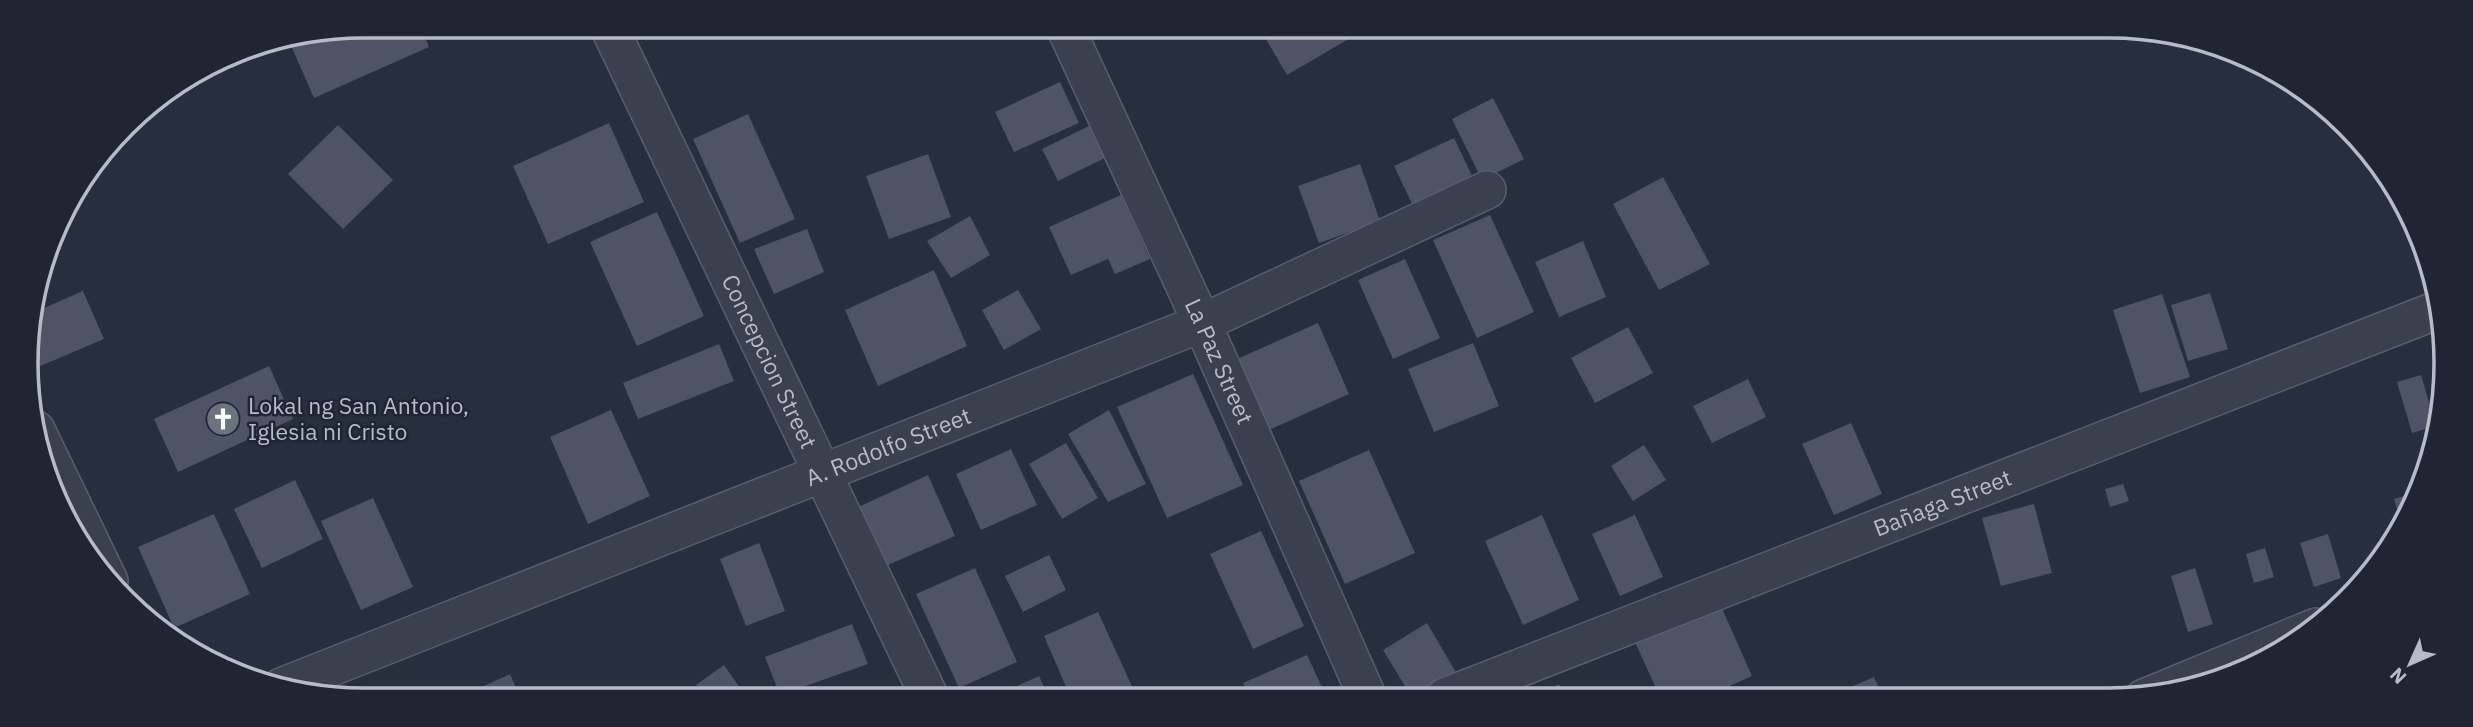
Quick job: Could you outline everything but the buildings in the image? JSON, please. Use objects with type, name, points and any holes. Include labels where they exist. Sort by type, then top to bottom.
[{"type":"street","name":"Concepcion Street","points":[[614,38],[925,688]]},
{"type":"street","name":"La Paz Street","points":[[1070,38],[1202,323],[1363,688]]},
{"type":"street","name":"A. Rodolfo Street","points":[[296,681],[1202,323],[1488,190]]},
{"type":"street","name":"Bañaga Street","points":[[1466,688],[2430,313]]},
{"type":"street","points":[[60,479],[86,532]]},
{"type":"street","points":[[2197,676],[2271,646]]},
{"type":"place","name":"Lokal ng San Antonio, Iglesia ni Cristo","points":[[223,419]]}]
